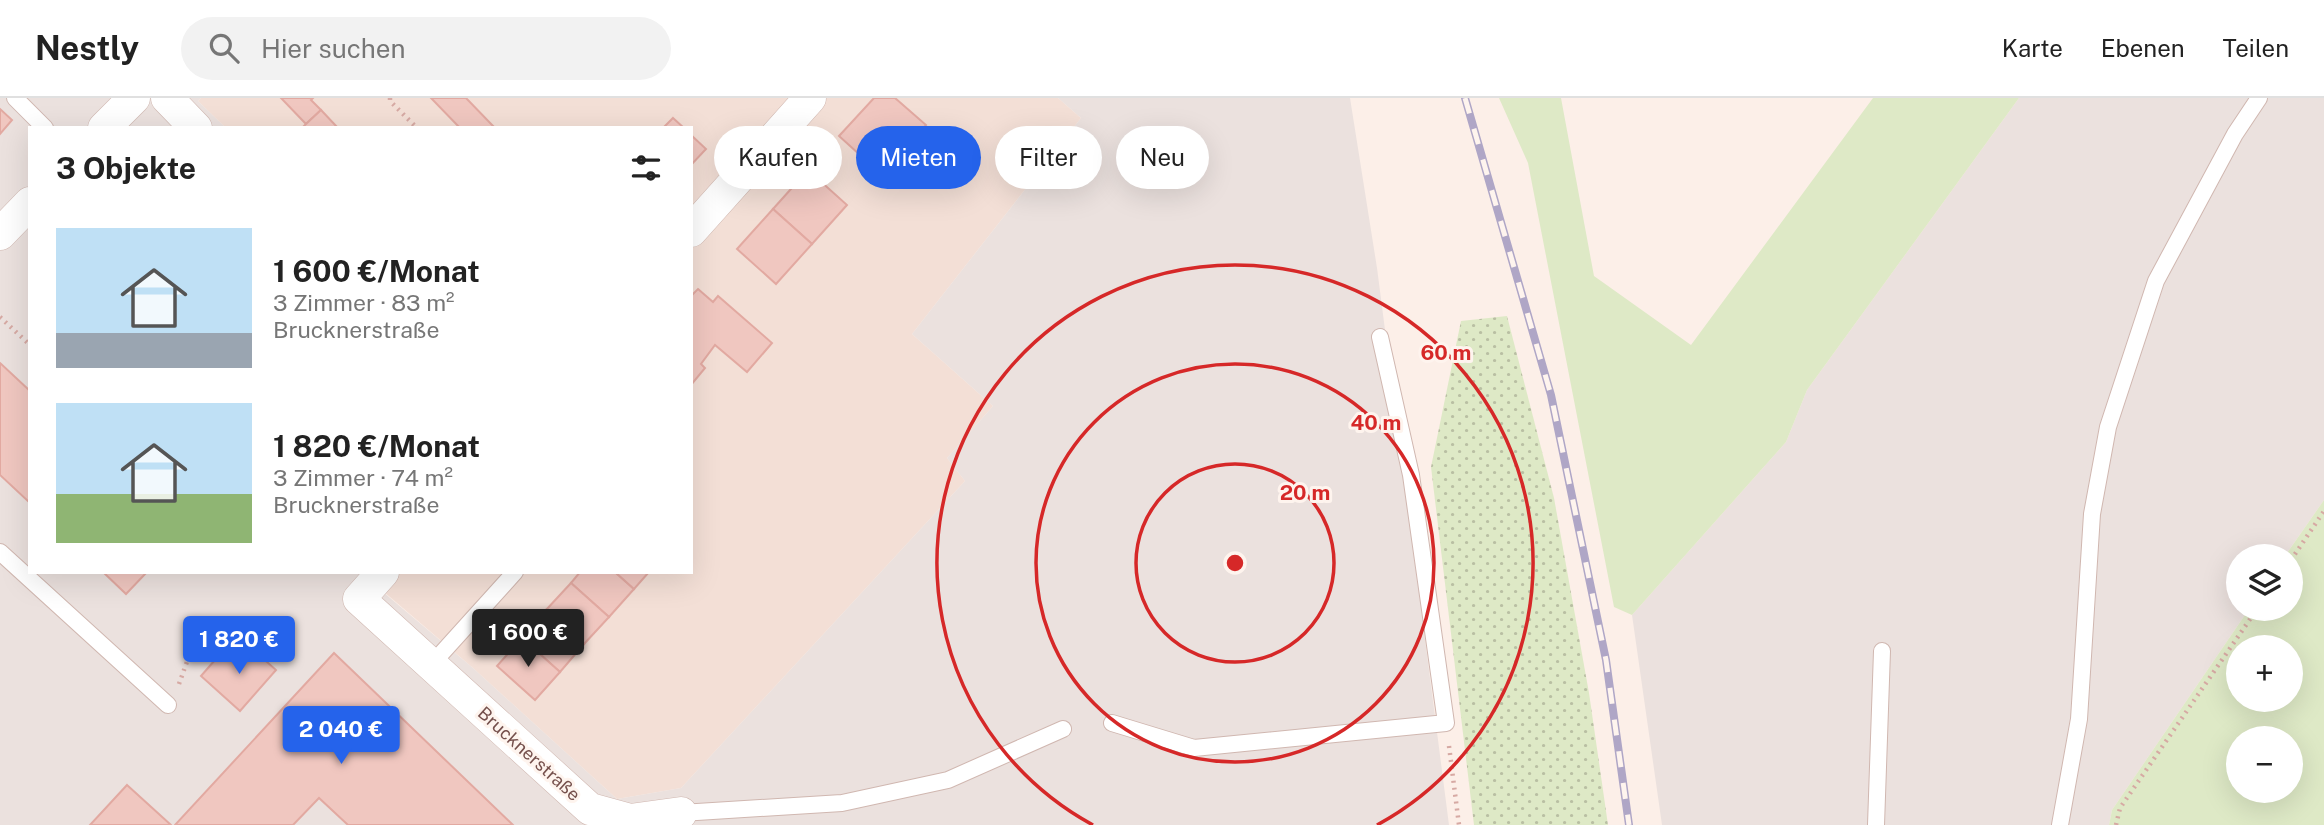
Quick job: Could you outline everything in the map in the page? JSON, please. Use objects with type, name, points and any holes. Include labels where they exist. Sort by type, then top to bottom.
[{"type":"street","points":[[106,126],[134,98]]},
{"type":"street","points":[[167,98],[194,126]]},
{"type":"street","points":[[693,229],[810,98]]},
{"type":"street","points":[[0,233],[28,205]]},
{"type":"street","name":"Brucknerstraße","points":[[381,574],[359,599],[590,809],[630,820],[681,813]]},
{"type":"lane","points":[[15,98],[44,126]]},
{"type":"lane","points":[[2060,825],[2078,719],[2092,514],[2108,427],[2156,281],[2235,134],[2259,98]]},
{"type":"lane","points":[[1112,723],[1194,748],[1446,723],[1411,475],[1380,337]]},
{"type":"lane","points":[[0,552],[168,705]]},
{"type":"lane","points":[[431,665],[514,574]]},
{"type":"lane","points":[[1875,825],[1882,651]]},
{"type":"lane","points":[[681,813],[842,803],[948,780],[1063,729]]},
{"type":"path","points":[[390,98],[415,126]]},
{"type":"path","points":[[0,317],[28,343]]},
{"type":"path","points":[[2301,544],[2324,511]]},
{"type":"path","points":[[2116,825],[2120,808],[2249,621]]},
{"type":"path","points":[[168,705],[174,698],[194,642]]},
{"type":"path","points":[[1446,723],[1459,825]]},
{"type":"shaded area","points":[[0,98],[201,98],[198,101],[224,126],[28,126],[28,574],[398,574],[383,592],[473,668],[617,799],[681,788],[965,481],[947,458],[993,406],[912,334],[1025,189],[1102,189],[1102,126],[1075,126],[1081,118],[1058,98],[1350,98],[1377,268],[1449,825],[0,825]]},
{"type":"shaded area","points":[[201,98],[1058,98],[1081,118],[1075,126],[995,126],[995,189],[1025,189],[912,334],[993,406],[947,458],[965,481],[681,788],[617,799],[473,668],[383,591],[398,574],[693,574],[693,126],[224,126],[198,101]]},
{"type":"shaded area","points":[[2019,98],[2324,98],[2324,500],[2293,544],[2226,544],[2226,621],[2241,621],[2231,635],[2226,635],[2226,643],[2112,810],[2109,825],[1662,825],[1632,615],[1786,442],[1807,390]]},
{"type":"green space","points":[[1499,98],[1561,98],[1594,276],[1691,345],[1873,98],[2019,98],[1807,390],[1786,442],[1632,615],[1614,607],[1528,163]]},
{"type":"green space","points":[[1507,316],[1554,498],[1589,693],[1608,825],[1474,825],[1431,467],[1461,321]]},
{"type":"green space","points":[[2324,500],[2324,825],[2109,825],[2112,810],[2226,643],[2226,712],[2303,712],[2303,635],[2231,635],[2241,621],[2303,621],[2303,544],[2293,544]]},
{"type":"building","points":[[281,98],[313,98],[311,100],[321,110],[306,124]]},
{"type":"building","points":[[431,98],[466,98],[493,126],[458,126]]},
{"type":"building","points":[[874,98],[895,98],[926,125],[856,126],[856,151],[842,139],[842,133]]},
{"type":"building","points":[[0,109],[12,120],[0,134]]},
{"type":"building","points":[[321,110],[336,126],[304,126]]},
{"type":"building","points":[[673,118],[682,126],[665,126]]},
{"type":"building","points":[[693,137],[706,149],[693,163]]},
{"type":"building","points":[[791,189],[829,189],[847,205],[812,244],[773,209]]},
{"type":"building","points":[[773,209],[812,244],[776,284],[737,249]]},
{"type":"building","points":[[698,289],[713,302],[718,296],[772,343],[747,372],[715,345],[701,364],[705,368],[693,383],[693,294]]},
{"type":"building","points":[[0,363],[28,389],[28,501],[0,475]]},
{"type":"building","points":[[105,574],[145,574],[126,594]]},
{"type":"building","points":[[578,574],[617,574],[634,589],[609,617],[571,583]]},
{"type":"building","points":[[617,574],[647,574],[634,589]]},
{"type":"building","points":[[571,583],[609,617],[584,644],[546,610]]},
{"type":"building","points":[[546,610],[584,644],[560,672],[522,638]]},
{"type":"building","points":[[522,638],[560,672],[535,700],[497,666]]},
{"type":"building","points":[[248,645],[276,670],[240,711],[201,676],[222,652],[233,662]]},
{"type":"building","points":[[334,653],[513,825],[348,825],[319,798],[293,825],[175,825]]},
{"type":"building","points":[[127,785],[171,825],[90,825]]},
{"type":"railway","points":[[1465,98],[1551,395],[1606,660],[1629,825]]}]
